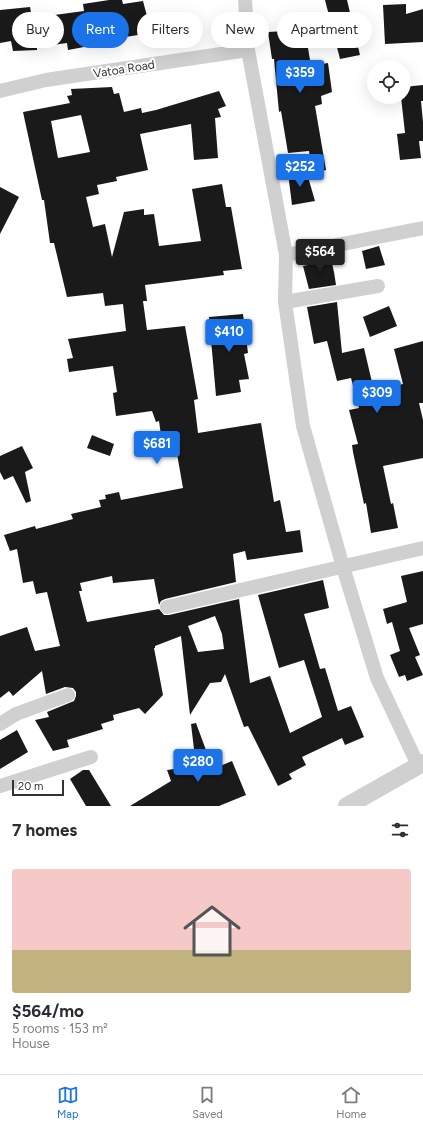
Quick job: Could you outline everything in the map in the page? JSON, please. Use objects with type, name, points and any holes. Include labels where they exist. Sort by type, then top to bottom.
[{"type":"street","points":[[246,0],[248,50],[286,255],[285,302],[303,426],[343,567],[377,678],[421,764],[347,806]]},
{"type":"street","name":"Vatoa Road","points":[[0,91],[46,80],[248,50]]},
{"type":"street","points":[[286,255],[423,228]]},
{"type":"street","points":[[285,302],[378,286]]},
{"type":"street","points":[[167,607],[423,548]]},
{"type":"street","points":[[0,724],[16,714],[68,695]]},
{"type":"street","points":[[0,786],[91,757]]},
{"type":"building","points":[[109,0],[122,0],[123,4],[143,1],[146,12],[137,12],[137,35],[129,36],[129,12],[77,12],[84,11],[83,4]]},
{"type":"building","points":[[325,0],[347,0],[350,12],[328,12]]},
{"type":"building","points":[[406,4],[406,14],[423,9],[423,42],[385,44],[383,5]]},
{"type":"building","points":[[30,7],[31,12],[12,12],[12,46],[11,41],[0,43],[0,10]]},
{"type":"building","points":[[72,13],[72,48],[79,48],[68,50],[67,43],[64,43],[64,14]]},
{"type":"building","points":[[269,32],[277,32],[277,48],[308,48],[311,66],[328,63],[332,92],[321,96],[322,104],[315,106],[326,170],[312,174],[309,151],[288,153],[281,111],[279,112],[274,59],[272,59]]},
{"type":"building","points":[[12,48],[37,48],[37,50],[13,51]]},
{"type":"building","points":[[337,48],[358,48],[360,55],[340,59]]},
{"type":"building","points":[[423,85],[423,101],[421,101],[423,141],[419,141],[421,158],[400,160],[397,134],[405,133],[402,104],[411,104],[411,86]]},
{"type":"building","points":[[112,87],[114,94],[119,93],[124,112],[141,108],[142,113],[156,110],[219,91],[226,106],[218,109],[221,117],[215,118],[218,158],[194,160],[191,124],[140,134],[148,170],[116,177],[117,181],[97,185],[99,194],[86,197],[93,227],[105,224],[112,257],[124,212],[144,209],[144,215],[154,214],[159,246],[201,241],[192,189],[222,184],[226,207],[231,207],[242,269],[223,271],[224,275],[145,285],[147,301],[143,301],[147,330],[185,326],[198,399],[194,400],[198,433],[261,423],[274,502],[280,500],[286,532],[300,530],[303,552],[247,560],[245,551],[233,554],[236,582],[165,599],[161,601],[159,605],[154,579],[113,583],[112,576],[80,583],[82,591],[79,591],[87,622],[159,609],[164,615],[169,615],[239,599],[250,683],[270,676],[290,733],[322,717],[304,660],[279,668],[258,595],[323,580],[329,608],[304,614],[320,669],[325,668],[338,711],[351,706],[364,737],[345,745],[342,738],[302,757],[306,765],[289,774],[292,779],[278,786],[248,726],[244,727],[225,674],[221,682],[210,683],[190,715],[181,636],[155,646],[154,648],[163,695],[145,714],[139,708],[113,715],[114,720],[101,724],[103,729],[67,740],[69,747],[53,751],[35,720],[49,717],[47,712],[74,701],[76,692],[73,688],[65,687],[46,694],[42,671],[13,696],[9,691],[0,698],[0,636],[27,627],[35,651],[60,646],[47,592],[36,594],[33,581],[23,583],[17,549],[10,551],[4,535],[35,526],[36,529],[73,519],[71,514],[101,507],[99,500],[106,499],[105,495],[119,492],[121,500],[183,488],[177,454],[164,456],[159,421],[156,422],[152,411],[116,416],[113,393],[117,392],[113,366],[69,372],[67,359],[73,358],[68,339],[126,331],[123,304],[105,306],[103,293],[67,297],[54,243],[50,243],[44,200],[42,200],[23,112],[70,103],[67,96],[72,95],[71,89]],"holes":[[[81,115],[90,152],[58,158],[51,121]],[[215,616],[222,634],[224,649],[198,652],[188,626]]]},
{"type":"building","points":[[306,170],[315,201],[292,205],[288,173]]},
{"type":"building","points":[[0,187],[19,197],[0,234]]},
{"type":"building","points":[[379,246],[385,265],[366,269],[362,251]]},
{"type":"building","points":[[330,255],[336,285],[309,289],[303,266],[308,265],[306,260]]},
{"type":"building","points":[[337,302],[342,353],[364,348],[374,391],[403,384],[394,349],[423,341],[423,403],[419,403],[423,420],[423,458],[383,466],[398,528],[371,533],[366,503],[364,504],[352,445],[358,444],[349,410],[359,408],[351,378],[337,381],[327,341],[314,344],[307,307]]},
{"type":"building","points":[[389,306],[397,326],[370,337],[363,317]]},
{"type":"building","points":[[243,314],[248,353],[244,354],[249,379],[239,380],[241,392],[216,396],[209,317]]},
{"type":"building","points":[[92,435],[114,444],[110,456],[87,448]]},
{"type":"building","points":[[22,446],[33,468],[25,472],[31,501],[26,503],[13,476],[4,480],[0,472],[0,456]]},
{"type":"building","points":[[423,571],[423,624],[409,628],[420,655],[415,657],[423,675],[407,681],[405,675],[399,677],[390,655],[400,651],[392,622],[387,624],[383,609],[407,602],[401,576]]},
{"type":"building","points":[[196,723],[213,769],[232,761],[246,795],[219,806],[130,806],[171,781],[167,770],[196,766],[191,724]]},
{"type":"building","points":[[17,730],[28,752],[0,769],[0,740]]},
{"type":"building","points":[[83,770],[89,770],[111,806],[86,806],[70,779]]}]
